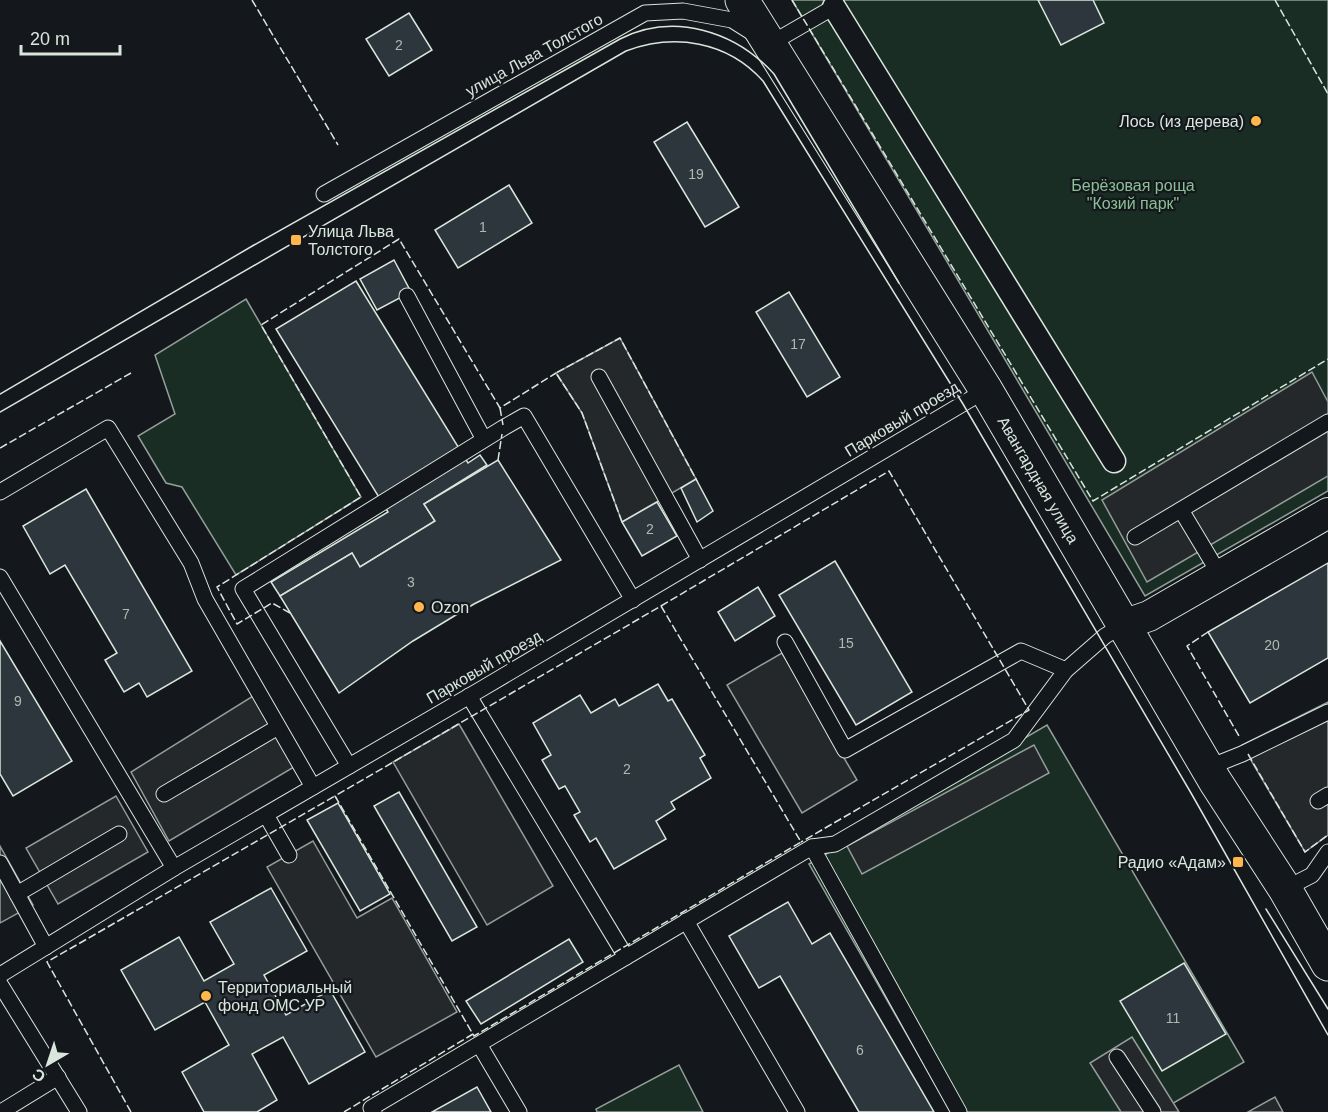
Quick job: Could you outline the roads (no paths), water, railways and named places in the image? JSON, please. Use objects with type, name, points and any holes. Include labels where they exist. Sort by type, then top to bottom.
[{"type":"street","name":"Авангардная улица","points":[[742,0],[986,390],[1207,768],[1285,889],[1328,964]]},
{"type":"street","points":[[834,7],[1114,461]]},
{"type":"street","points":[[1122,625],[1149,615],[1328,513]]},
{"type":"lane","points":[[770,44],[834,7]]},
{"type":"lane","name":"улица Льва Толстого","points":[[324,194],[645,13],[683,10],[732,20],[770,44]]},
{"type":"lane","points":[[407,296],[481,434]]},
{"type":"lane","points":[[599,377],[700,560]]},
{"type":"lane","name":"Парковый проезд","points":[[0,975],[174,868],[633,600],[986,390]]},
{"type":"lane","points":[[349,766],[243,589],[503,428],[524,416],[633,600]]},
{"type":"lane","points":[[1135,537],[1328,422]]},
{"type":"lane","points":[[0,492],[108,428],[191,563],[205,599],[313,788]]},
{"type":"lane","points":[[1181,510],[1220,575]]},
{"type":"lane","points":[[0,577],[174,868]]},
{"type":"lane","points":[[374,1112],[371,1108],[480,1046],[812,847],[835,843],[1014,740],[1066,670],[1122,625]]},
{"type":"lane","points":[[785,642],[845,750],[1021,651],[1066,670]]},
{"type":"lane","points":[[469,696],[626,957]]},
{"type":"lane","points":[[1207,768],[1242,754],[1328,712]]},
{"type":"lane","points":[[164,794],[278,727]]},
{"type":"lane","points":[[266,815],[289,855]]},
{"type":"lane","points":[[17,894],[119,834]]},
{"type":"lane","points":[[812,847],[959,1112]]},
{"type":"lane","points":[[1285,889],[1312,875],[1328,852]]},
{"type":"lane","points":[[0,863],[46,947]]},
{"type":"lane","points":[[686,921],[797,1112]]},
{"type":"lane","points":[[0,984],[79,1112]]},
{"type":"lane","points":[[480,1046],[519,1112]]},
{"type":"lane","points":[[1117,1057],[1153,1112]]},
{"type":"lane","points":[[1,1112],[58,1077]]},
{"type":"tram line","points":[[0,394],[254,245],[620,39],[661,27],[703,30],[722,37],[758,59],[774,74],[899,283]]},
{"type":"tram line","points":[[0,412],[626,51],[663,42],[699,44],[716,49],[749,67],[763,81],[963,404],[1191,793],[1328,1035]]},
{"type":"tram line","points":[[1266,909],[1328,1009]]},
{"type":"place","name":"Лось (из дерева)","points":[[1256,121]]},
{"type":"place","name":"Улица Льва Толстого","points":[[296,240]]},
{"type":"place","name":"Ozon","points":[[419,607]]},
{"type":"place","name":"Радио «Адам»","points":[[1238,862]]},
{"type":"place","name":"Территориальный фонд ОМС УР","points":[[206,996]]},
{"type":"park label","name":"Берёзовая роща \"Козий парк\"","points":[[1133,194]]}]
